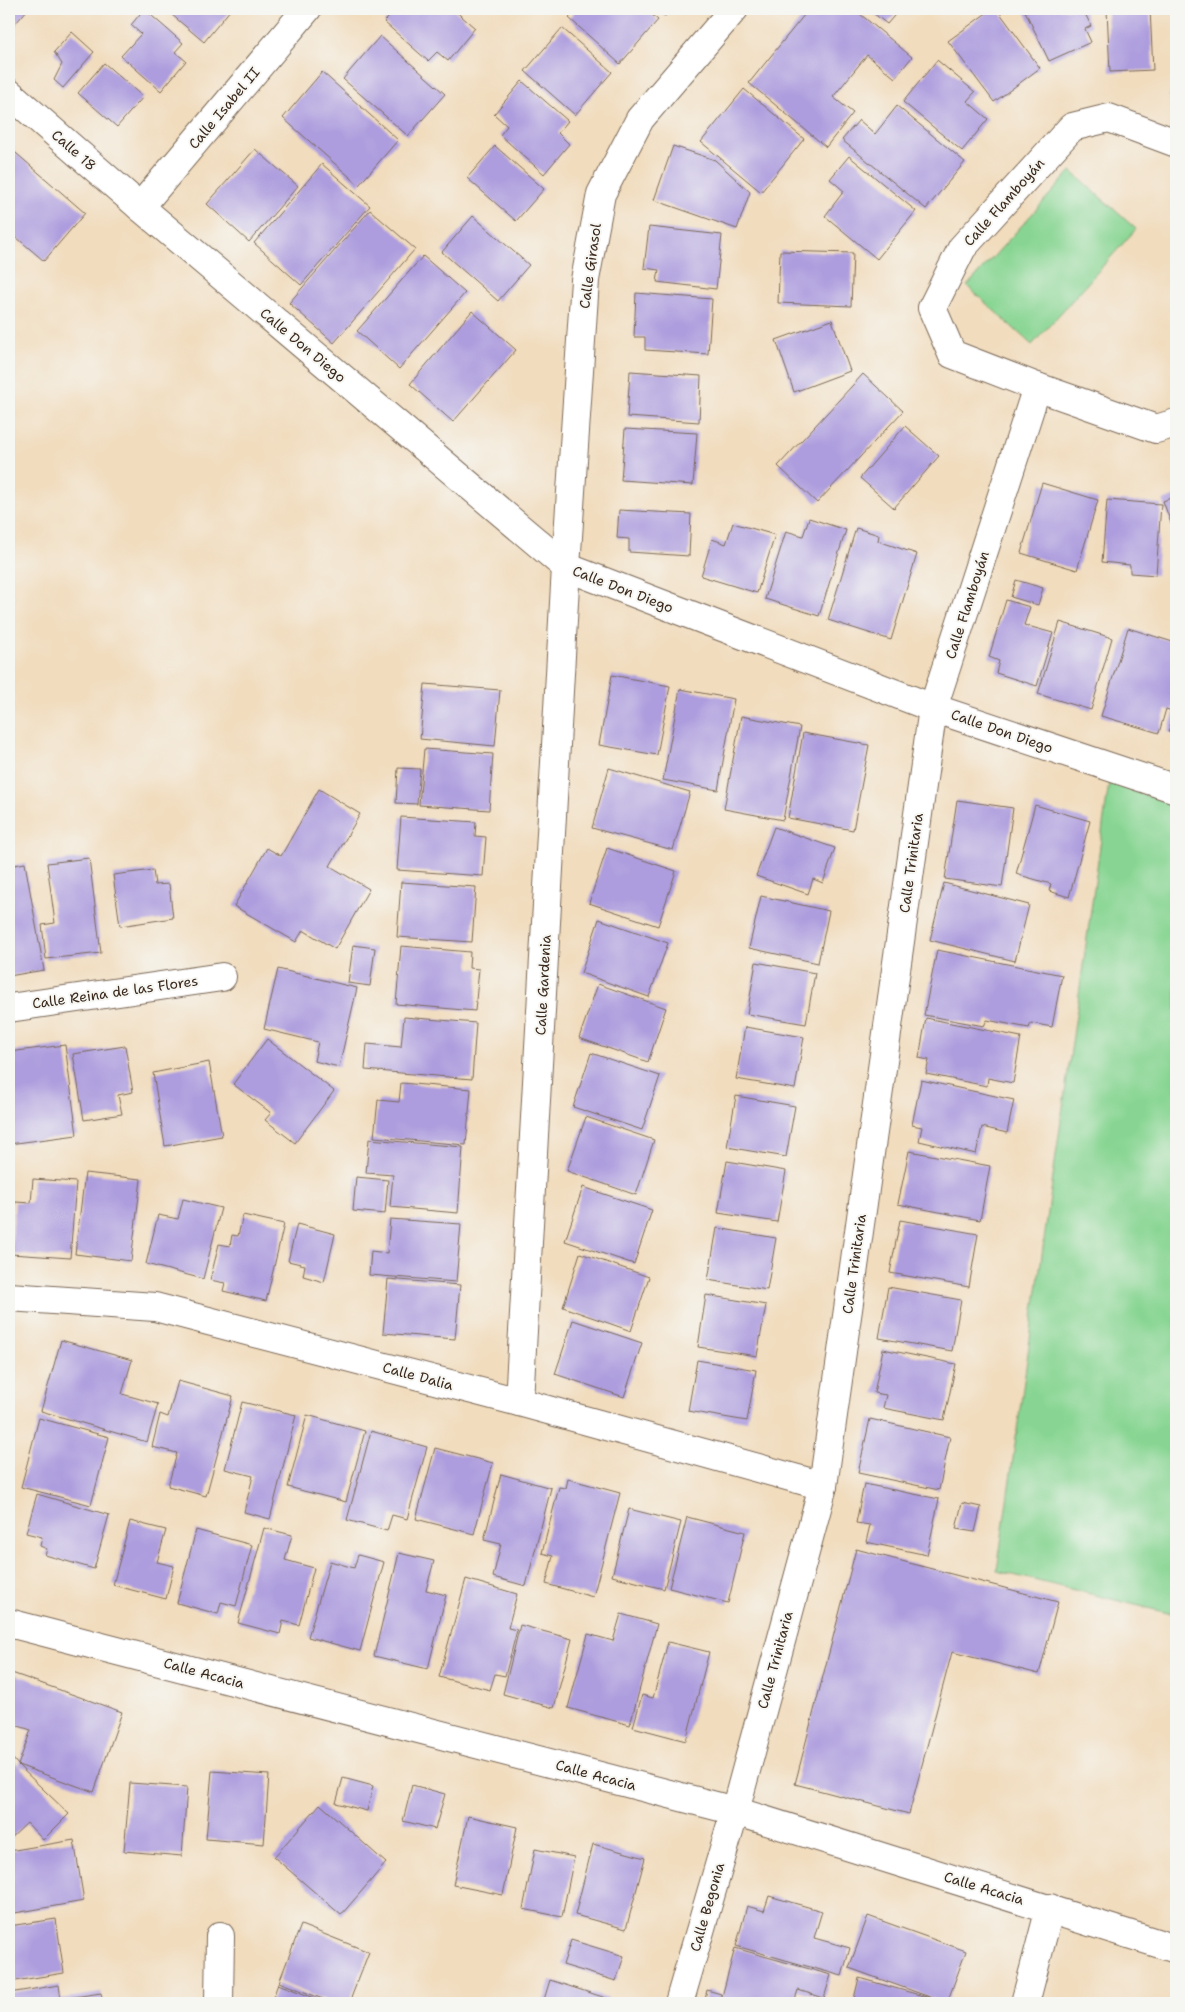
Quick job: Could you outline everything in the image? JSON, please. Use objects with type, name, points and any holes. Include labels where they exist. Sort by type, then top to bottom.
[{"type":"street","name":"Calle Isabel II","points":[[140,207],[307,9]]},
{"type":"street","name":"Calle Girasol","points":[[566,567],[585,280],[601,194],[640,119],[734,9]]},
{"type":"street","name":"Calle 18","points":[[9,93],[140,207]]},
{"type":"street","name":"Calle Flamboyán","points":[[1176,143],[1109,118],[1072,128],[962,248],[932,308],[952,354],[1037,387],[1156,429],[1176,423]]},
{"type":"street","name":"Calle Don Diego","points":[[140,207],[566,567],[933,708],[1176,789]]},
{"type":"street","name":"Calle Flamboyán","points":[[933,708],[1037,387]]},
{"type":"street","name":"Calle Gardenia","points":[[519,1402],[566,567]]},
{"type":"street","name":"Calle Trinitaria","points":[[735,1811],[822,1486],[933,708]]},
{"type":"street","name":"Calle Reina de las Flores","points":[[9,1008],[222,977]]},
{"type":"street","name":"Calle Dalia","points":[[9,1296],[155,1307],[519,1402],[822,1486]]},
{"type":"street","name":"Calle Acacia","points":[[9,1623],[735,1811],[1176,1949]]},
{"type":"street","name":"Calle Begonia","points":[[679,2003],[735,1811]]},
{"type":"street","points":[[1025,2003],[1050,1908]]},
{"type":"street","points":[[218,2003],[220,1936]]},
{"type":"green space","points":[[1071,171],[1136,229],[1032,345],[967,286]]},
{"type":"green space","points":[[1109,783],[1176,805],[1176,1615],[997,1571]]},
{"type":"building","points":[[9,9],[28,9],[9,31]]},
{"type":"building","points":[[144,9],[183,43],[175,52],[186,61],[161,91],[121,56],[141,34],[131,25]]},
{"type":"building","points":[[165,9],[231,9],[204,42]]},
{"type":"building","points":[[388,9],[453,9],[475,28],[448,61],[437,52],[428,61],[384,22],[393,13]]},
{"type":"building","points":[[577,9],[645,9],[658,20],[620,64],[569,18]]},
{"type":"building","points":[[657,9],[672,9],[665,16]]},
{"type":"building","points":[[809,9],[854,9],[912,57],[895,78],[867,55],[833,97],[853,113],[826,147],[749,83]]},
{"type":"building","points":[[868,9],[900,9],[887,24]]},
{"type":"building","points":[[992,9],[997,9],[1040,68],[994,102],[948,41]]},
{"type":"building","points":[[1024,9],[1083,9],[1091,26],[1085,29],[1091,42],[1049,61]]},
{"type":"building","points":[[1150,9],[1153,70],[1110,72],[1107,10]]},
{"type":"building","points":[[562,28],[612,72],[575,115],[525,71]]},
{"type":"building","points":[[72,32],[94,52],[63,88],[54,80],[62,64],[54,52]]},
{"type":"building","points":[[380,36],[445,94],[408,136],[343,79]]},
{"type":"building","points":[[937,60],[975,92],[967,101],[988,119],[962,151],[903,102]]},
{"type":"building","points":[[104,63],[143,97],[117,127],[78,93]]},
{"type":"building","points":[[322,72],[398,140],[359,185],[283,118]]},
{"type":"building","points":[[1176,74],[1176,100],[1169,97]]},
{"type":"building","points":[[522,81],[568,121],[558,133],[569,144],[544,174],[500,135],[507,126],[494,114]]},
{"type":"building","points":[[744,89],[804,139],[761,192],[701,142]]},
{"type":"building","points":[[897,106],[965,162],[926,209],[842,140],[859,120],[875,134]]},
{"type":"building","points":[[495,146],[544,189],[516,221],[467,178]]},
{"type":"building","points":[[673,146],[715,160],[750,192],[737,229],[654,200]]},
{"type":"building","points":[[9,147],[85,213],[44,261],[9,231]]},
{"type":"building","points":[[255,149],[298,186],[249,242],[207,204]]},
{"type":"building","points":[[849,156],[916,211],[877,259],[825,216],[844,191],[830,179]]},
{"type":"building","points":[[322,164],[370,206],[301,285],[254,243]]},
{"type":"building","points":[[370,210],[415,249],[334,343],[289,303]]},
{"type":"building","points":[[473,216],[529,265],[498,301],[442,252]]},
{"type":"building","points":[[649,227],[722,235],[716,289],[657,282],[659,270],[644,268]]},
{"type":"building","points":[[780,251],[853,253],[851,306],[778,303]]},
{"type":"building","points":[[423,256],[465,293],[399,369],[357,331]]},
{"type":"building","points":[[636,293],[712,299],[708,354],[645,350],[645,337],[634,337]]},
{"type":"building","points":[[472,311],[516,350],[453,422],[410,384]]},
{"type":"building","points":[[832,320],[850,371],[794,392],[776,340]]},
{"type":"building","points":[[630,371],[701,376],[699,422],[627,417]]},
{"type":"building","points":[[863,374],[903,411],[817,503],[778,466]]},
{"type":"building","points":[[905,426],[939,456],[894,508],[860,478]]},
{"type":"building","points":[[625,429],[697,433],[693,485],[621,480]]},
{"type":"building","points":[[1042,483],[1098,500],[1077,570],[1021,553]]},
{"type":"building","points":[[1176,496],[1176,537],[1163,501]]},
{"type":"building","points":[[1107,500],[1161,504],[1156,575],[1130,573],[1130,565],[1102,562]]},
{"type":"building","points":[[619,510],[691,514],[689,556],[629,552],[629,539],[617,538]]},
{"type":"building","points":[[809,518],[846,530],[819,616],[765,599],[786,531],[803,536]]},
{"type":"building","points":[[733,523],[775,535],[757,593],[701,576],[712,539],[726,544]]},
{"type":"building","points":[[856,528],[879,535],[878,541],[917,554],[891,640],[828,620]]},
{"type":"building","points":[[1016,580],[1043,588],[1038,605],[1011,597]]},
{"type":"building","points":[[1006,600],[1030,607],[1024,625],[1053,633],[1037,686],[996,673],[999,661],[989,657]]},
{"type":"building","points":[[1060,622],[1112,638],[1091,710],[1038,694]]},
{"type":"building","points":[[1128,628],[1176,643],[1176,697],[1172,711],[1166,709],[1159,733],[1101,716]]},
{"type":"building","points":[[612,675],[670,686],[657,755],[599,745]]},
{"type":"building","points":[[425,684],[500,690],[495,746],[420,739]]},
{"type":"building","points":[[680,689],[734,699],[718,790],[663,780]]},
{"type":"building","points":[[1176,707],[1176,734],[1168,732]]},
{"type":"building","points":[[741,716],[800,727],[783,820],[724,809]]},
{"type":"building","points":[[803,733],[869,745],[853,830],[788,818]]},
{"type":"building","points":[[424,749],[493,754],[489,810],[419,805]]},
{"type":"building","points":[[398,768],[420,769],[417,804],[396,803]]},
{"type":"building","points":[[609,768],[690,792],[673,850],[592,828]]},
{"type":"building","points":[[319,789],[360,814],[330,866],[369,889],[335,949],[303,930],[296,942],[234,906],[267,848],[281,856]]},
{"type":"building","points":[[957,800],[1013,808],[1002,887],[945,879]]},
{"type":"building","points":[[1035,805],[1090,821],[1069,897],[1049,891],[1051,884],[1016,874]]},
{"type":"building","points":[[401,817],[476,822],[475,836],[486,837],[483,876],[397,870]]},
{"type":"building","points":[[774,827],[835,848],[823,883],[813,879],[808,894],[756,876]]},
{"type":"building","points":[[607,848],[676,871],[658,926],[589,903]]},
{"type":"building","points":[[89,858],[101,953],[46,959],[42,925],[55,923],[47,863]]},
{"type":"building","points":[[25,863],[44,970],[9,976],[9,866]]},
{"type":"building","points":[[153,870],[155,885],[169,884],[173,918],[120,926],[113,875]]},
{"type":"building","points":[[401,882],[476,887],[472,942],[397,937]]},
{"type":"building","points":[[944,883],[1029,905],[1015,961],[930,940]]},
{"type":"building","points":[[761,896],[829,911],[818,963],[749,948]]},
{"type":"building","points":[[599,919],[668,943],[649,997],[581,973]]},
{"type":"building","points":[[353,945],[375,948],[370,986],[348,983]]},
{"type":"building","points":[[401,946],[470,952],[469,968],[479,969],[475,1011],[396,1004]]},
{"type":"building","points":[[937,950],[1062,975],[1052,1027],[1031,1023],[1029,1028],[987,1020],[984,1026],[924,1015]]},
{"type":"building","points":[[756,962],[815,973],[806,1024],[747,1014]]},
{"type":"building","points":[[278,969],[357,988],[339,1067],[314,1061],[318,1042],[264,1029]]},
{"type":"building","points":[[598,984],[666,1008],[648,1062],[579,1038]]},
{"type":"building","points":[[404,1017],[476,1023],[472,1079],[365,1070],[367,1044],[401,1047]]},
{"type":"building","points":[[926,1018],[1021,1037],[1013,1083],[988,1078],[987,1086],[926,1074],[929,1060],[919,1058]]},
{"type":"building","points":[[745,1027],[804,1037],[795,1089],[736,1079]]},
{"type":"building","points":[[267,1039],[334,1091],[295,1143],[265,1120],[271,1113],[233,1084]]},
{"type":"building","points":[[65,1045],[77,1135],[9,1144],[9,1106],[11,1106],[9,1052]]},
{"type":"building","points":[[125,1046],[133,1092],[118,1095],[122,1114],[84,1120],[73,1054]]},
{"type":"building","points":[[591,1053],[660,1076],[642,1130],[573,1107]]},
{"type":"building","points":[[209,1062],[222,1136],[165,1146],[153,1073]]},
{"type":"building","points":[[921,1080],[1014,1100],[1007,1133],[982,1127],[976,1154],[919,1141],[922,1127],[912,1125]]},
{"type":"building","points":[[401,1083],[471,1089],[466,1145],[374,1137],[378,1100],[399,1102]]},
{"type":"building","points":[[736,1096],[795,1106],[786,1157],[727,1147]]},
{"type":"building","points":[[586,1117],[654,1140],[636,1195],[567,1171]]},
{"type":"building","points":[[369,1139],[463,1147],[458,1213],[390,1207],[393,1175],[366,1173]]},
{"type":"building","points":[[909,1151],[990,1166],[980,1220],[898,1204]]},
{"type":"building","points":[[727,1161],[786,1171],[777,1222],[718,1213]]},
{"type":"building","points":[[85,1173],[141,1179],[131,1261],[75,1254]]},
{"type":"building","points":[[356,1177],[388,1180],[385,1214],[353,1211]]},
{"type":"building","points":[[33,1179],[76,1182],[70,1258],[11,1254],[15,1202],[31,1203]]},
{"type":"building","points":[[583,1187],[652,1210],[634,1264],[565,1241]]},
{"type":"building","points":[[183,1199],[221,1208],[203,1279],[146,1264],[158,1215],[178,1219]]},
{"type":"building","points":[[243,1215],[284,1224],[266,1301],[223,1291],[225,1283],[210,1280],[219,1244],[230,1246],[232,1235],[238,1236]]},
{"type":"building","points":[[390,1219],[461,1224],[456,1282],[369,1275],[371,1251],[387,1253]]},
{"type":"building","points":[[900,1220],[978,1234],[969,1287],[890,1273]]},
{"type":"building","points":[[297,1224],[335,1234],[324,1282],[303,1276],[305,1265],[288,1261]]},
{"type":"building","points":[[717,1228],[776,1238],[767,1290],[708,1280]]},
{"type":"building","points":[[580,1253],[649,1277],[631,1331],[563,1307]]},
{"type":"building","points":[[388,1279],[460,1285],[455,1339],[383,1333]]},
{"type":"building","points":[[888,1287],[961,1300],[952,1351],[879,1338]]},
{"type":"building","points":[[706,1295],[766,1305],[757,1356],[698,1347]]},
{"type":"building","points":[[573,1320],[642,1343],[624,1397],[555,1374]]},
{"type":"building","points":[[61,1340],[132,1360],[122,1394],[158,1404],[147,1442],[41,1411]]},
{"type":"building","points":[[883,1349],[956,1364],[944,1420],[883,1408],[886,1395],[874,1393]]},
{"type":"building","points":[[697,1360],[756,1370],[747,1421],[688,1411]]},
{"type":"building","points":[[178,1381],[233,1396],[206,1496],[168,1486],[177,1453],[152,1447],[160,1414],[168,1417]]},
{"type":"building","points":[[242,1402],[296,1415],[270,1519],[244,1512],[253,1476],[225,1469]]},
{"type":"building","points":[[307,1415],[365,1431],[346,1502],[288,1487]]},
{"type":"building","points":[[39,1418],[109,1437],[91,1505],[21,1487]]},
{"type":"building","points":[[870,1419],[950,1437],[939,1490],[858,1473]]},
{"type":"building","points":[[371,1431],[427,1447],[407,1519],[392,1515],[387,1531],[347,1520]]},
{"type":"building","points":[[435,1448],[493,1463],[474,1534],[416,1519]]},
{"type":"building","points":[[501,1474],[551,1488],[526,1586],[493,1577],[501,1544],[484,1540]]},
{"type":"building","points":[[568,1479],[620,1493],[593,1597],[546,1584],[553,1556],[542,1553],[559,1487],[566,1488]]},
{"type":"building","points":[[864,1484],[939,1499],[927,1555],[866,1542],[870,1525],[856,1523]]},
{"type":"building","points":[[37,1494],[109,1515],[94,1569],[45,1555],[47,1549],[40,1546],[42,1537],[26,1533]]},
{"type":"building","points":[[962,1503],[981,1507],[975,1532],[956,1529]]},
{"type":"building","points":[[629,1509],[681,1522],[664,1589],[612,1576]]},
{"type":"building","points":[[687,1517],[745,1532],[728,1603],[669,1588]]},
{"type":"building","points":[[130,1521],[166,1530],[157,1562],[174,1566],[166,1599],[113,1585]]},
{"type":"building","points":[[264,1528],[292,1535],[285,1560],[314,1568],[299,1625],[283,1621],[280,1634],[238,1623]]},
{"type":"building","points":[[196,1530],[252,1545],[236,1606],[221,1602],[218,1614],[177,1603]]},
{"type":"building","points":[[856,1549],[1058,1602],[1039,1674],[952,1652],[909,1814],[795,1784]]},
{"type":"building","points":[[399,1553],[434,1561],[426,1590],[446,1595],[428,1669],[374,1656]]},
{"type":"building","points":[[358,1555],[384,1562],[360,1651],[308,1637],[330,1561],[354,1568]]},
{"type":"building","points":[[466,1579],[517,1594],[508,1628],[517,1630],[505,1676],[495,1674],[490,1690],[439,1677]]},
{"type":"building","points":[[621,1614],[657,1624],[630,1725],[568,1708],[588,1634],[613,1641]]},
{"type":"building","points":[[520,1625],[572,1639],[554,1708],[503,1694]]},
{"type":"building","points":[[668,1642],[709,1652],[686,1741],[633,1727],[642,1695],[653,1698]]},
{"type":"building","points":[[9,1672],[122,1712],[94,1792],[18,1765],[31,1730],[9,1723]]},
{"type":"building","points":[[9,1754],[69,1814],[43,1840],[27,1823],[9,1840]]},
{"type":"building","points":[[212,1771],[269,1775],[264,1844],[206,1839]]},
{"type":"building","points":[[343,1778],[373,1786],[367,1811],[336,1803]]},
{"type":"building","points":[[130,1783],[187,1787],[182,1856],[124,1851]]},
{"type":"building","points":[[412,1785],[445,1794],[435,1829],[403,1821]]},
{"type":"building","points":[[320,1804],[386,1863],[341,1915],[274,1857]]},
{"type":"building","points":[[468,1816],[517,1827],[503,1895],[453,1885]]},
{"type":"building","points":[[74,1840],[84,1901],[9,1914],[9,1851]]},
{"type":"building","points":[[593,1844],[645,1858],[626,1929],[575,1915]]},
{"type":"building","points":[[535,1849],[574,1857],[562,1917],[523,1909]]},
{"type":"building","points":[[769,1896],[822,1911],[814,1938],[850,1948],[842,1976],[736,1946],[747,1906],[764,1911]]},
{"type":"building","points":[[868,1916],[966,1951],[947,2003],[853,2003],[859,1978],[941,2001],[849,1968]]},
{"type":"building","points":[[56,1919],[64,1973],[9,1982],[9,1926]]},
{"type":"building","points":[[301,1925],[369,1952],[349,2003],[333,2003],[279,1982]]},
{"type":"building","points":[[571,1940],[624,1956],[616,1981],[563,1965]]},
{"type":"building","points":[[735,1948],[831,1975],[824,1998],[798,1990],[794,2003],[734,2003],[721,2000]]},
{"type":"building","points":[[550,1980],[609,1999],[608,2003],[543,2003]]},
{"type":"building","points":[[278,1984],[327,2003],[271,2003]]},
{"type":"building","points":[[59,1985],[61,1999],[101,1993],[103,2003],[9,2003],[9,1993]]},
{"type":"building","points":[[707,1990],[721,1994],[719,2003],[704,2003]]}]
